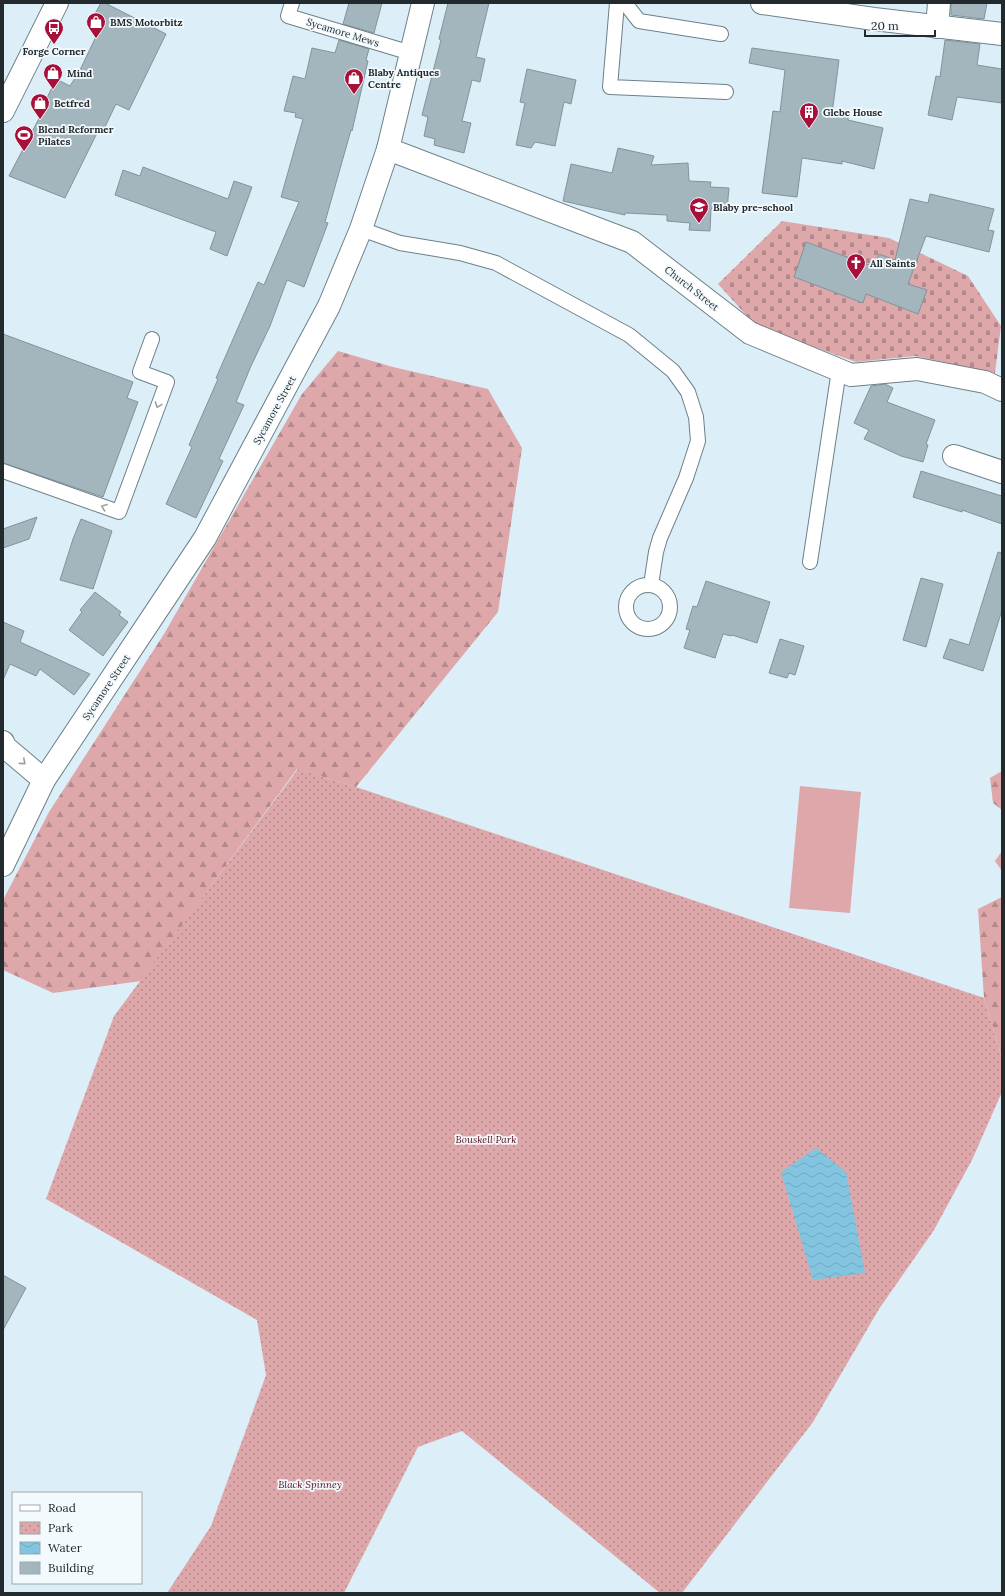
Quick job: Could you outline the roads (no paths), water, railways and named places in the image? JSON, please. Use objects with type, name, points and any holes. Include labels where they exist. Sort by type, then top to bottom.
[{"type":"street","points":[[3,111],[57,3]]},
{"type":"street","name":"Sycamore Street","points":[[3,865],[44,780],[205,538],[329,306],[360,229],[388,149],[423,3]]},
{"type":"street","points":[[762,3],[937,27],[1002,34]]},
{"type":"street","points":[[937,27],[939,3]]},
{"type":"street","name":"Church Street","points":[[388,149],[632,242],[750,333],[851,375],[917,369],[985,382],[1002,390]]},
{"type":"street","points":[[954,456],[1002,472]]},
{"type":"street","points":[[3,742],[5,746],[44,780]]},
{"type":"lane","name":"Sycamore Mews","points":[[292,3],[288,16],[411,53]]},
{"type":"lane","points":[[617,3],[610,87],[726,92]]},
{"type":"lane","points":[[625,3],[639,21],[721,34]]},
{"type":"lane","points":[[360,229],[400,243],[460,253],[496,263],[629,335],[673,371],[688,392],[696,417],[698,441],[686,478],[660,538],[656,552],[651,585]]},
{"type":"lane","points":[[3,471],[119,512],[167,382],[140,372],[152,339]]},
{"type":"lane","points":[[810,562],[839,370]]},
{"type":"water","points":[[816,1148],[846,1172],[865,1273],[813,1280],[781,1172]]},
{"type":"place","name":"BMS Motorbitz","points":[[96,39]]},
{"type":"place","name":"Forge Corner","points":[[54,45]]},
{"type":"place","name":"Mind","points":[[53,90]]},
{"type":"place","name":"Blaby Antiques Centre","points":[[354,95]]},
{"type":"place","name":"Betfred","points":[[40,120]]},
{"type":"place","name":"Glebe House","points":[[809,129]]},
{"type":"place","name":"Blend Reformer Pilates","points":[[24,152]]},
{"type":"place","name":"Blaby pre-school","points":[[699,224]]},
{"type":"place","name":"All Saints","points":[[856,280]]},
{"type":"park label","name":"Bouskell Park","points":[[486,1139]]},
{"type":"park label","name":"Black Spinney","points":[[310,1484]]}]
